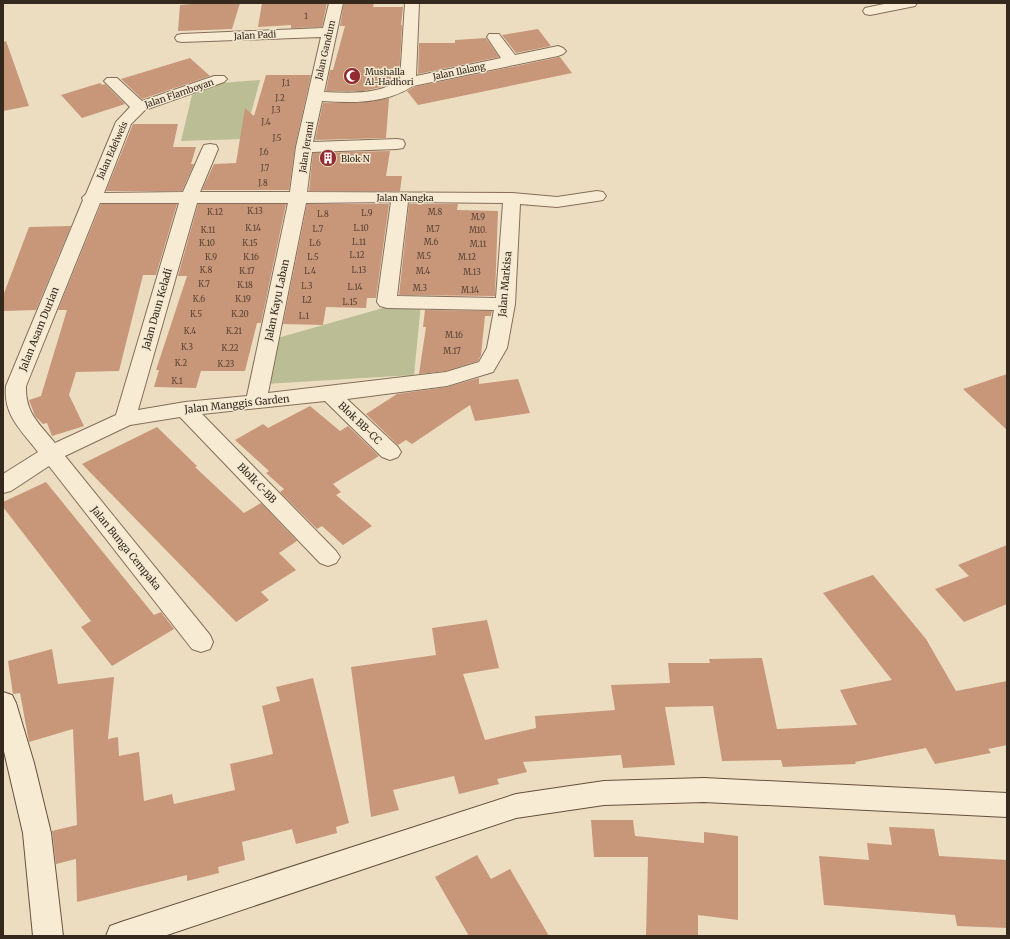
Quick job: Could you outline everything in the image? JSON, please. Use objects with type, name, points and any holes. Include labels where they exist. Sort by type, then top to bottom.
[{"type":"street","name":"Jalan Gandum","points":[[314,96],[336,3]]},
{"type":"street","points":[[408,82],[412,3]]},
{"type":"street","points":[[870,11],[910,3]]},
{"type":"street","name":"Jalan Padi","points":[[182,38],[329,32]]},
{"type":"street","points":[[494,37],[512,61]]},
{"type":"street","name":"Jalan Ilalang","points":[[314,96],[364,97],[387,94],[398,90],[408,82],[558,51]]},
{"type":"street","name":"Jalan Flamboyan","points":[[138,107],[219,80]]},
{"type":"street","points":[[112,81],[138,107]]},
{"type":"street","name":"Jalan Jerami","points":[[298,198],[304,146],[314,96]]},
{"type":"street","name":"Jalan Edelweis","points":[[92,198],[124,122],[138,107]]},
{"type":"street","points":[[304,146],[397,144]]},
{"type":"street","name":"Jalan Daun Keladi","points":[[125,419],[189,199],[210,149]]},
{"type":"street","name":"Jalan Nangka","points":[[92,198],[189,199],[400,197],[512,198],[557,202],[597,196]]},
{"type":"street","points":[[400,197],[387,302],[505,304]]},
{"type":"street","name":"Jalan Asam Durian","points":[[51,454],[20,414],[15,400],[16,386],[92,198]]},
{"type":"street","name":"Jalan Kayu Laban","points":[[256,402],[298,198]]},
{"type":"street","name":"Jalan Markisa","points":[[486,367],[497,348],[505,304],[512,198]]},
{"type":"street","name":"Jalan Manggis Garden","points":[[3,485],[51,454],[125,419],[185,409],[330,394],[447,379],[486,367]]},
{"type":"street","name":"Blok BB-CC","points":[[330,394],[390,452]]},
{"type":"street","name":"Blolk C-BB","points":[[185,409],[328,557]]},
{"type":"street","name":"Jalan Bunga Cempaka","points":[[51,454],[201,642]]},
{"type":"street","points":[[3,703],[21,763],[36,833],[48,936]]},
{"type":"street","points":[[121,936],[516,806],[604,792],[704,790],[1007,805]]},
{"type":"green space","points":[[260,80],[244,139],[181,141],[192,95],[221,83]]},
{"type":"green space","points":[[397,304],[421,304],[414,375],[265,384],[274,339]]},
{"type":"building","points":[[202,3],[240,3],[232,29],[178,31],[180,5]]},
{"type":"building","points":[[262,3],[327,3],[322,27],[291,28],[291,25],[258,27]]},
{"type":"building","points":[[344,3],[374,3],[373,7],[403,7],[399,79],[392,69],[390,84],[382,87],[363,91],[326,91],[330,70],[333,70],[345,26],[340,26]]},
{"type":"building","points":[[538,29],[551,46],[516,53],[502,35]]},
{"type":"building","points":[[486,38],[499,57],[418,74],[419,43],[455,43],[455,40]]},
{"type":"building","points":[[6,41],[29,106],[3,111],[3,42]]},
{"type":"building","points":[[560,57],[572,73],[418,105],[407,91],[414,87]]},
{"type":"building","points":[[190,58],[210,76],[142,99],[121,79]]},
{"type":"building","points":[[266,75],[311,75],[295,147],[289,190],[202,190],[214,164],[236,163],[245,108],[254,116]]},
{"type":"building","points":[[100,83],[102,85],[105,84],[125,104],[82,118],[61,95]]},
{"type":"building","points":[[389,98],[386,138],[315,140],[323,103],[357,103]]},
{"type":"building","points":[[133,124],[178,124],[173,147],[196,147],[191,164],[194,164],[182,191],[106,191]]},
{"type":"building","points":[[390,151],[386,176],[402,176],[400,191],[309,191],[313,153]]},
{"type":"building","points":[[101,204],[177,204],[156,275],[143,275],[119,371],[76,372],[69,395],[84,426],[52,436],[47,423],[43,424],[35,416],[29,400],[41,396],[67,310],[58,310]]},
{"type":"building","points":[[198,204],[286,204],[261,323],[257,323],[245,371],[201,371],[196,388],[154,387],[159,370],[156,370],[187,276],[178,276]]},
{"type":"building","points":[[307,204],[389,204],[376,298],[367,298],[366,308],[326,307],[323,325],[283,324]]},
{"type":"building","points":[[409,204],[458,204],[457,210],[498,211],[495,296],[399,295]]},
{"type":"building","points":[[71,226],[36,310],[3,311],[3,296],[29,227]]},
{"type":"building","points":[[425,310],[492,311],[491,316],[485,316],[481,355],[478,361],[446,371],[419,374],[426,327],[423,327]]},
{"type":"building","points":[[1007,374],[1007,430],[963,389]]},
{"type":"building","points":[[479,378],[479,384],[518,379],[530,413],[475,421],[470,405],[412,444],[406,440],[398,445],[366,414],[397,394],[447,387]]},
{"type":"building","points":[[310,406],[340,431],[348,426],[379,456],[333,484],[341,492],[336,495],[372,526],[343,545],[322,526],[317,529],[280,492],[284,489],[266,473],[269,471],[235,440],[263,424],[268,428]]},
{"type":"building","points":[[157,427],[197,466],[195,467],[244,513],[261,503],[297,541],[279,553],[296,570],[261,592],[269,600],[236,622],[82,464]]},
{"type":"building","points":[[46,482],[154,615],[161,612],[174,629],[112,666],[81,627],[91,621],[3,507],[3,502]]},
{"type":"building","points":[[1007,545],[1007,604],[964,622],[935,589],[969,576],[958,565]]},
{"type":"building","points":[[873,575],[926,639],[956,691],[1007,681],[1007,745],[988,749],[991,753],[935,764],[926,748],[855,762],[856,764],[783,767],[781,760],[722,761],[713,706],[665,707],[675,765],[623,768],[621,755],[523,762],[527,772],[497,779],[499,784],[459,794],[454,776],[393,790],[399,810],[371,817],[351,667],[436,655],[432,628],[487,620],[499,668],[463,674],[485,740],[536,728],[535,716],[615,710],[611,685],[670,683],[668,663],[710,663],[709,659],[762,658],[777,729],[857,725],[840,690],[892,680],[823,593]]},
{"type":"building","points":[[52,649],[58,684],[114,677],[108,739],[118,737],[119,756],[139,752],[144,801],[172,794],[174,804],[235,790],[230,764],[273,754],[262,706],[280,701],[276,687],[313,678],[349,823],[336,827],[337,833],[296,844],[292,829],[242,842],[245,860],[218,867],[219,873],[187,881],[187,875],[77,902],[76,859],[56,864],[52,831],[77,825],[73,729],[29,742],[20,693],[13,694],[8,661]]},
{"type":"building","points":[[591,820],[633,820],[635,836],[704,843],[704,832],[738,836],[738,920],[698,915],[698,936],[646,936],[648,857],[594,857]]},
{"type":"building","points":[[889,827],[934,829],[939,856],[1007,860],[1007,928],[957,926],[955,915],[824,905],[819,856],[869,860],[867,843],[892,845]]},
{"type":"building","points":[[477,855],[491,879],[510,869],[549,936],[469,936],[435,877]]},
{"type":"place","name":"Mushalla Al-Hadhori","points":[[352,76]]},
{"type":"place","name":"Blok N","points":[[328,158]]}]
